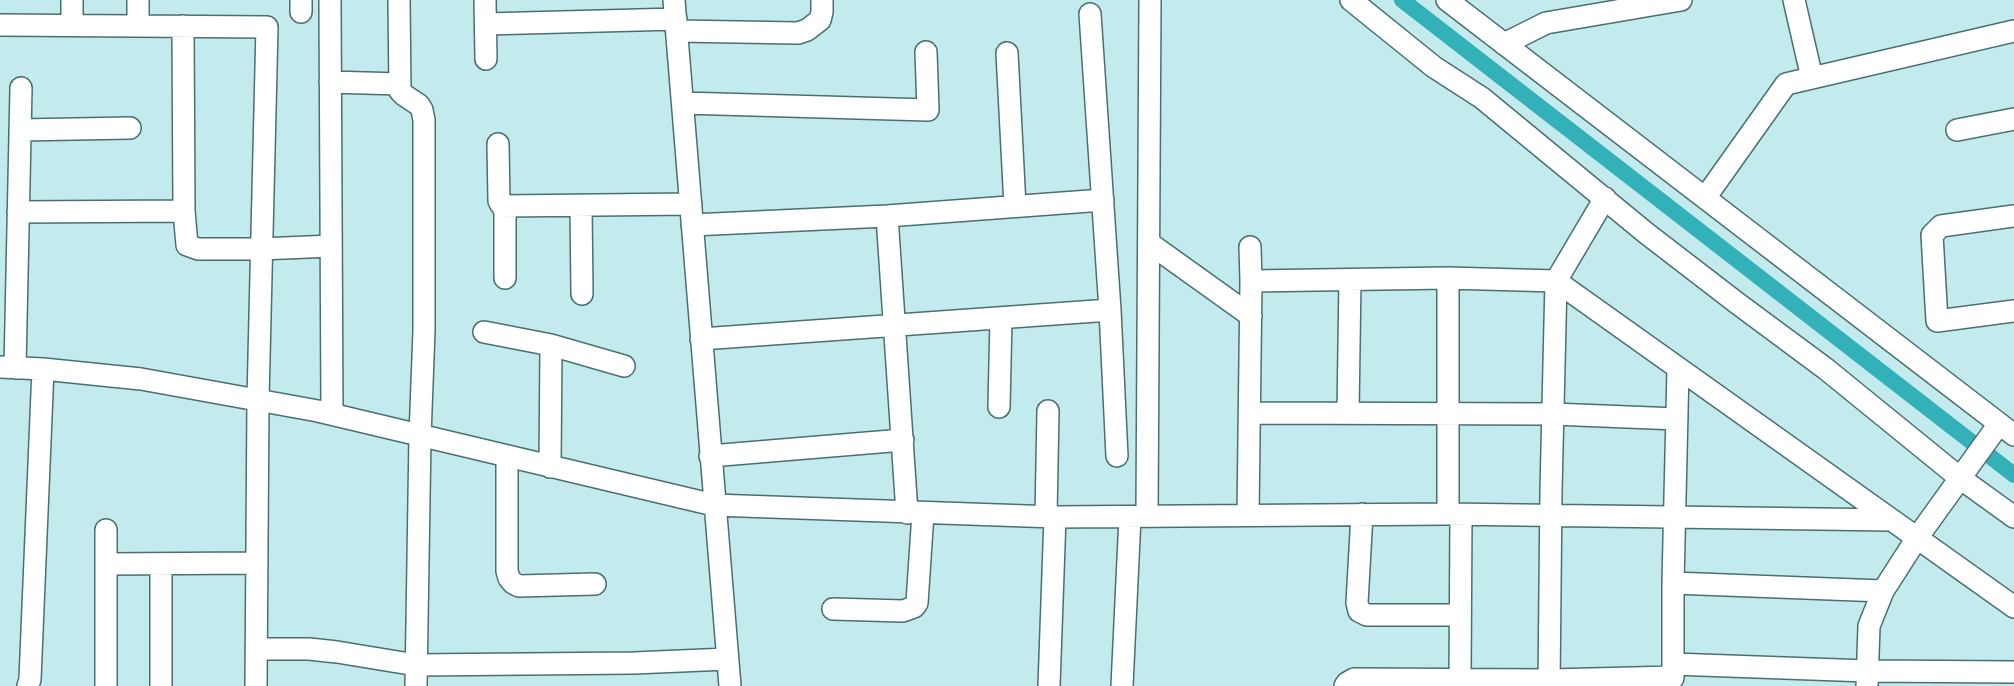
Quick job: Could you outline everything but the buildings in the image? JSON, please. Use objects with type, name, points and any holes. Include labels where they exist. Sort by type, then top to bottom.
[{"type":"street","points":[[72,0],[72,25]]},
{"type":"street","points":[[138,0],[138,26]]},
{"type":"street","points":[[330,0],[332,414]]},
{"type":"street","points":[[399,0],[400,91],[419,105],[424,120],[424,331],[420,436],[416,676]]},
{"type":"street","points":[[486,0],[486,59]]},
{"type":"street","points":[[486,24],[676,17],[798,33],[807,30],[820,20],[822,0]]},
{"type":"street","points":[[1122,686],[1139,517],[1149,243],[1150,0]]},
{"type":"street","points":[[1351,0],[1434,66],[1482,98],[1606,198],[1646,233],[1826,369],[1960,478],[2014,517]]},
{"type":"street","points":[[1447,0],[2008,428],[1986,441],[1917,538],[1883,591],[1869,626],[1867,679]]},
{"type":"street","points":[[1504,44],[1546,23],[1681,0]]},
{"type":"street","points":[[1794,0],[1812,78]]},
{"type":"street","points":[[1090,14],[1110,310],[1117,456]]},
{"type":"street","points":[[256,649],[308,649],[337,652],[416,676],[634,663],[725,676],[714,505],[676,17]]},
{"type":"street","points":[[0,25],[267,27],[258,399],[256,686]]},
{"type":"street","points":[[184,26],[184,211],[186,241],[188,245],[191,248],[261,249],[331,246]]},
{"type":"street","points":[[1705,198],[1786,84],[2014,31]]},
{"type":"street","points":[[683,103],[928,110],[926,52]]},
{"type":"street","points":[[1007,53],[1015,206]]},
{"type":"street","points":[[330,82],[400,84]]},
{"type":"street","points":[[21,88],[20,130],[12,223],[8,368],[43,369],[141,378],[258,399],[332,414],[714,505],[1051,517],[1454,514],[1892,520]]},
{"type":"street","points":[[1957,130],[2014,119]]},
{"type":"street","points":[[20,130],[130,128]]},
{"type":"street","points":[[498,144],[499,201],[505,207],[581,206],[691,214],[887,216],[1102,200]]},
{"type":"street","points":[[1549,683],[1550,516],[1556,281],[1606,198]]},
{"type":"street","points":[[581,206],[582,294]]},
{"type":"street","points":[[505,207],[505,278]]},
{"type":"street","points":[[12,223],[184,211]]},
{"type":"street","points":[[832,609],[903,611],[917,604],[915,513],[903,440],[887,216]]},
{"type":"street","points":[[2014,216],[1941,226],[1932,236],[1937,321],[2014,311]]},
{"type":"street","points":[[1149,243],[1251,316]]},
{"type":"street","points":[[1248,515],[1251,316],[1250,248]]},
{"type":"street","points":[[1448,278],[1448,414],[1460,615],[1460,680]]},
{"type":"street","points":[[1251,281],[1448,278],[1556,281],[2014,606]]},
{"type":"street","points":[[1348,413],[1350,280]]},
{"type":"street","points":[[701,338],[1110,310]]},
{"type":"street","points":[[999,407],[1001,318]]},
{"type":"street","points":[[484,332],[551,345],[624,366]]},
{"type":"street","points":[[550,467],[551,345]]},
{"type":"street","points":[[28,686],[30,679],[43,369]]},
{"type":"street","points":[[1673,676],[1673,583],[1678,369]]},
{"type":"street","points":[[1048,412],[1051,517],[1049,686]]},
{"type":"street","points":[[1250,412],[1552,414],[1677,419]]},
{"type":"street","points":[[710,456],[903,440]]},
{"type":"street","points":[[507,456],[507,571],[509,578],[519,586],[595,584]]},
{"type":"street","points":[[1362,514],[1357,603],[1359,611],[1367,615],[1460,615]]},
{"type":"street","points":[[106,530],[106,686]]},
{"type":"street","points":[[106,564],[257,563]]},
{"type":"street","points":[[161,564],[161,686]]},
{"type":"street","points":[[1673,583],[1883,591]]},
{"type":"street","points":[[1345,686],[1354,679],[1549,683],[1673,676],[1867,679],[2014,672]]},
{"type":"waterway","points":[[1402,0],[2014,475]]}]
